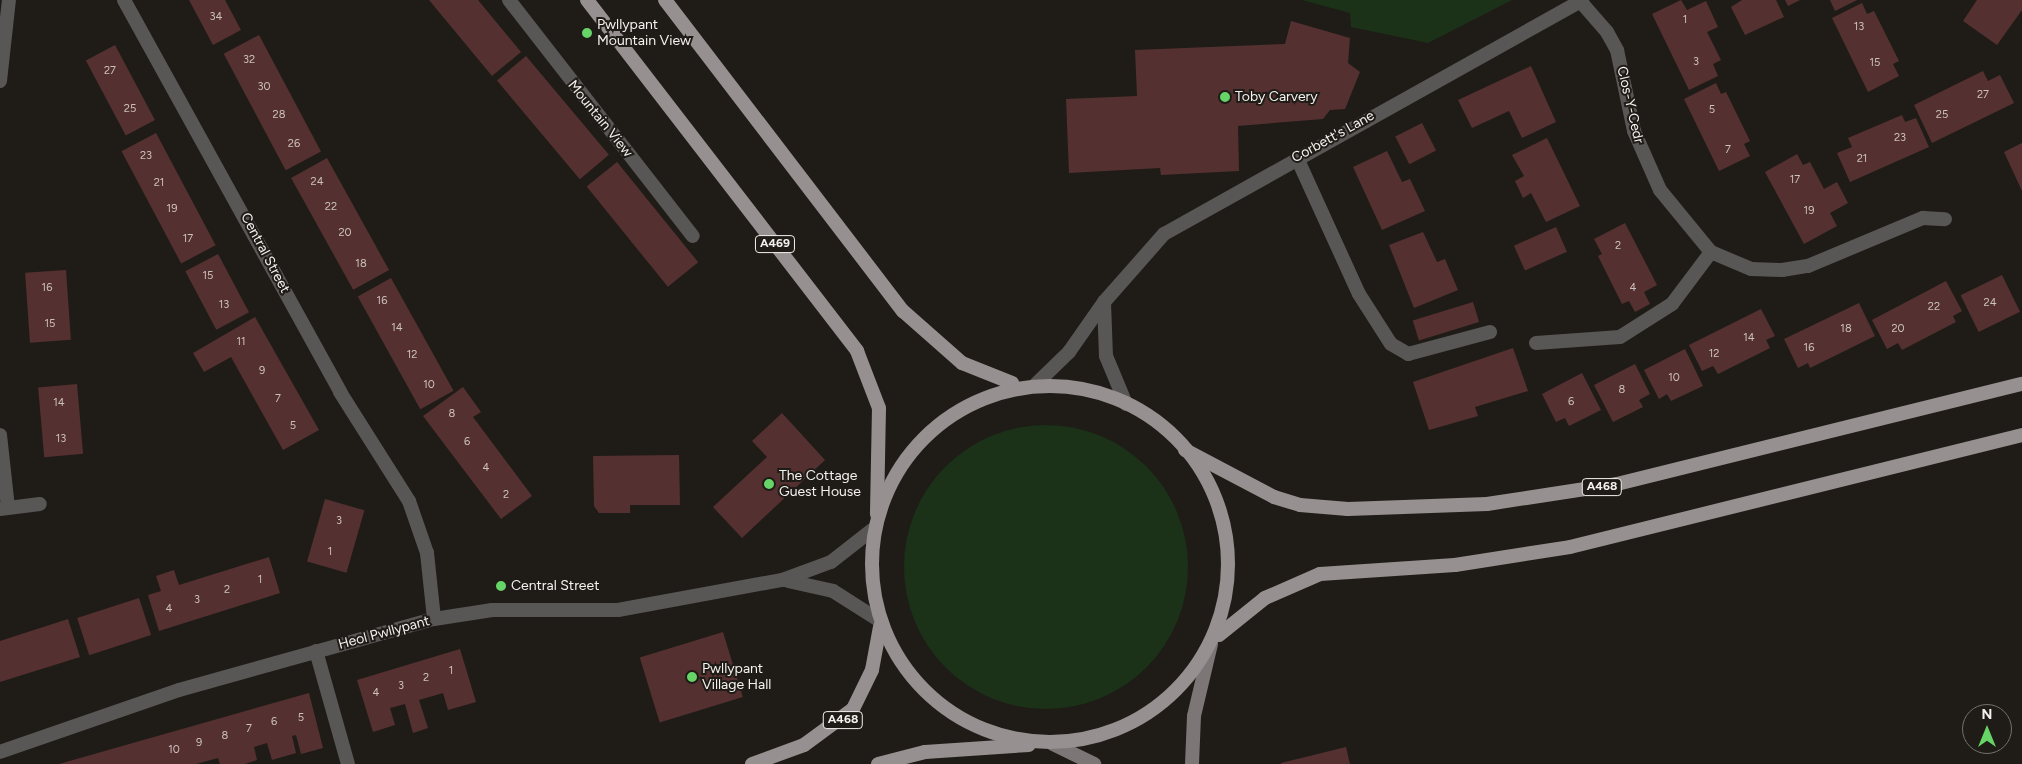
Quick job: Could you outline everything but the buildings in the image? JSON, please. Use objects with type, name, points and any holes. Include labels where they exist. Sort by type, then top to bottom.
[{"type":"main road","name":"A469","points":[[587,0],[857,351],[879,408],[874,525]]},
{"type":"main road","points":[[666,0],[903,311],[962,363],[1015,384]]},
{"type":"main road","points":[[1094,764],[1049,744],[980,723],[928,694],[897,661],[879,623],[868,576],[874,525],[906,471],[950,417],[986,392],[1015,384],[1036,384],[1086,390],[1126,404],[1184,450],[1208,492],[1230,557],[1229,600],[1213,642],[1194,716],[1192,764]]},
{"type":"main road","name":"A468","points":[[1184,450],[1274,497],[1300,505],[1348,509],[1487,504],[1617,484],[2022,384]]},
{"type":"main road","points":[[878,764],[925,752],[1049,744],[1095,738],[1140,717],[1180,684],[1213,642],[1265,598],[1320,574],[1356,568],[1455,565],[1570,548],[2022,435]]},
{"type":"main road","name":"A468","points":[[752,764],[804,744],[854,709],[872,670],[879,623]]},
{"type":"street","points":[[0,81],[9,0]]},
{"type":"street","name":"Central Street","points":[[124,0],[340,392],[409,501],[426,545],[434,620]]},
{"type":"street","name":"Mountain View","points":[[509,0],[693,236]]},
{"type":"street","name":"Corbett's Lane","points":[[1036,384],[1069,352],[1104,302],[1164,234],[1581,1]]},
{"type":"street","name":"Clos-Y-Cedr","points":[[1581,1],[1617,50],[1634,130],[1660,190],[1712,252],[1751,269],[1782,270],[1808,266],[1923,218],[1945,219]]},
{"type":"street","points":[[1297,158],[1359,294],[1391,344],[1408,354],[1490,332]]},
{"type":"street","points":[[1536,343],[1620,337],[1672,304],[1712,252]]},
{"type":"street","points":[[1104,302],[1106,356],[1126,404]]},
{"type":"street","points":[[0,435],[4,508],[40,504]]},
{"type":"street","name":"Heol Pwllypant","points":[[0,752],[179,690],[434,620],[492,610],[618,610],[782,580],[831,562],[874,525]]},
{"type":"street","name":"Heol Pwllypant","points":[[782,580],[833,591],[879,623]]},
{"type":"street","points":[[316,651],[348,764]]},
{"type":"green space","points":[[1302,0],[1512,0],[1428,43],[1351,27],[1350,13]]},
{"type":"green space","points":[[1032,425],[1060,425],[1087,431],[1113,442],[1147,466],[1164,488],[1177,513],[1186,539],[1188,567],[1186,595],[1177,621],[1164,646],[1147,668],[1113,692],[1087,703],[1060,709],[1032,709],[1005,703],[979,692],[945,668],[921,634],[910,608],[904,581],[904,553],[910,526],[921,500],[945,466],[979,442],[1005,431]]},
{"type":"place","name":"Pwllypant Mountain View","points":[[587,33]]},
{"type":"place","name":"Toby Carvery","points":[[1225,97]]},
{"type":"place","name":"The Cottage Guest House","points":[[769,484]]},
{"type":"place","name":"Central Street","points":[[501,586]]},
{"type":"place","name":"Pwllypant Village Hall","points":[[692,677]]}]
